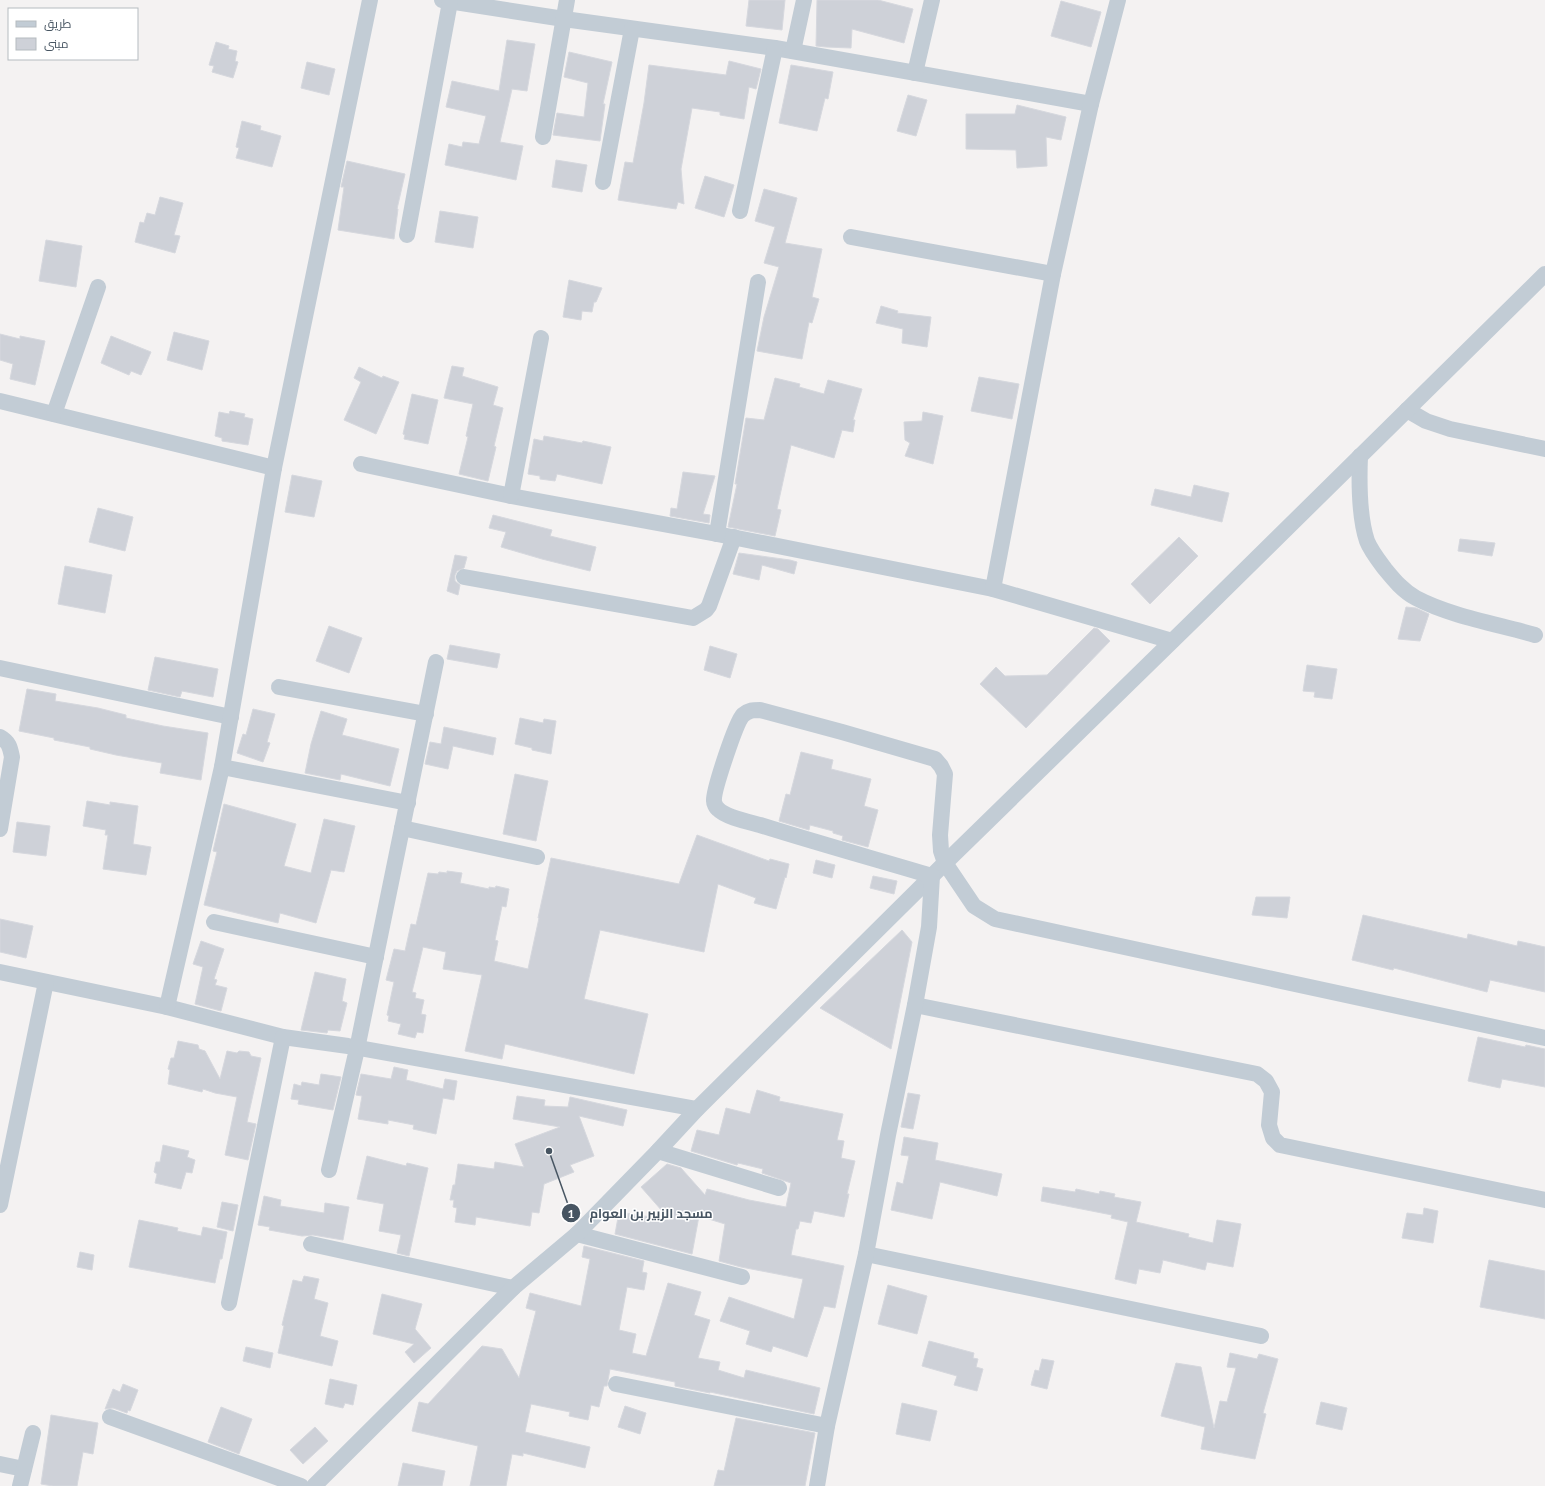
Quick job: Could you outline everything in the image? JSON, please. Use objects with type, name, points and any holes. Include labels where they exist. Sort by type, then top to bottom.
[{"type":"street","points":[[167,1007],[222,767],[274,468],[370,0]]},
{"type":"street","points":[[543,137],[567,0]]},
{"type":"street","points":[[793,52],[804,0]]},
{"type":"street","points":[[915,73],[932,0]]},
{"type":"street","points":[[993,589],[1053,274],[1091,104],[1118,0]]},
{"type":"street","points":[[407,235],[446,1],[632,29],[775,48],[1091,104]]},
{"type":"street","points":[[603,182],[632,29]]},
{"type":"street","points":[[740,211],[775,48]]},
{"type":"street","points":[[850,237],[1053,274]]},
{"type":"street","points":[[314,1486],[513,1288],[576,1234],[658,1152],[697,1109],[945,863],[1545,274]]},
{"type":"street","points":[[717,534],[758,282]]},
{"type":"street","points":[[54,414],[98,288]]},
{"type":"street","points":[[510,496],[541,338]]},
{"type":"street","points":[[0,401],[274,468]]},
{"type":"street","points":[[1407,410],[1426,421],[1450,429],[1545,449]]},
{"type":"street","points":[[1360,456],[1359,486],[1362,515],[1367,541],[1378,560],[1399,586],[1415,598],[1448,611],[1535,634]]},
{"type":"street","points":[[361,464],[510,496],[734,537],[993,589],[1172,641]]},
{"type":"street","points":[[464,577],[693,618],[706,610],[709,606],[734,537]]},
{"type":"street","points":[[329,1170],[357,1048],[436,662]]},
{"type":"street","points":[[0,668],[231,717]]},
{"type":"street","points":[[278,687],[426,714]]},
{"type":"street","points":[[932,876],[727,815],[717,809],[714,800],[716,786],[742,716],[753,710],[760,710],[935,759],[946,774],[940,835],[941,851],[945,863],[974,906],[995,920],[1545,1038]]},
{"type":"street","points":[[0,737],[7,742],[10,747],[12,757],[0,829]]},
{"type":"street","points":[[222,767],[408,803]]},
{"type":"street","points":[[402,828],[537,857]]},
{"type":"street","points":[[817,1486],[827,1426],[866,1254],[888,1135],[915,1005],[929,927],[932,876]]},
{"type":"street","points":[[214,922],[376,957]]},
{"type":"street","points":[[0,972],[167,1007],[283,1037],[357,1048],[697,1109]]},
{"type":"street","points":[[0,1205],[46,982]]},
{"type":"street","points":[[915,1005],[1257,1074],[1266,1081],[1272,1092],[1269,1125],[1272,1138],[1280,1144],[1545,1200]]},
{"type":"street","points":[[228,1303],[283,1037]]},
{"type":"street","points":[[658,1152],[779,1188]]},
{"type":"street","points":[[576,1234],[742,1277]]},
{"type":"street","points":[[311,1244],[513,1288]]},
{"type":"street","points":[[866,1254],[1261,1336]]},
{"type":"street","points":[[616,1384],[827,1426]]},
{"type":"street","points":[[110,1417],[301,1486]]},
{"type":"street","points":[[20,1486],[33,1433]]},
{"type":"street","points":[[0,1464],[24,1469]]},
{"type":"building","points":[[749,0],[785,0],[782,30],[746,26]]},
{"type":"building","points":[[817,0],[878,0],[913,9],[904,43],[852,29],[851,48],[816,46]]},
{"type":"building","points":[[1061,1],[1101,12],[1091,47],[1051,36]]},
{"type":"building","points":[[507,40],[535,44],[527,91],[512,89],[500,142],[523,146],[516,180],[445,165],[449,144],[462,147],[463,142],[479,144],[486,116],[446,107],[452,81],[499,91]]},
{"type":"building","points":[[216,42],[229,46],[228,49],[237,51],[235,61],[238,62],[233,78],[212,72],[214,66],[209,65]]},
{"type":"building","points":[[569,52],[612,62],[603,104],[605,104],[600,141],[553,135],[557,113],[584,117],[588,83],[564,77]]},
{"type":"building","points":[[729,61],[761,69],[756,89],[749,87],[744,119],[720,115],[720,112],[692,108],[681,169],[684,204],[678,202],[676,209],[618,200],[625,162],[633,163],[649,65],[726,75]]},
{"type":"building","points":[[307,62],[335,69],[329,95],[301,88]]},
{"type":"building","points":[[791,65],[833,72],[828,99],[825,98],[817,131],[779,123]]},
{"type":"building","points":[[908,95],[927,100],[916,136],[897,131]]},
{"type":"building","points":[[1017,105],[1066,117],[1061,140],[1046,137],[1047,166],[1017,168],[1016,150],[966,149],[966,114],[1015,114]]},
{"type":"building","points":[[242,121],[261,126],[260,130],[281,136],[272,167],[236,158],[239,148],[236,147]]},
{"type":"building","points":[[556,160],[587,165],[582,192],[552,187]]},
{"type":"building","points":[[347,161],[405,174],[397,209],[394,239],[338,230],[344,187],[341,187]]},
{"type":"building","points":[[705,176],[734,185],[724,217],[695,208]]},
{"type":"building","points":[[764,189],[797,198],[785,243],[822,249],[812,297],[819,299],[812,323],[809,322],[802,359],[757,351],[764,317],[779,267],[764,263],[775,227],[755,221]]},
{"type":"building","points":[[160,197],[183,203],[174,235],[180,236],[175,253],[135,242],[140,222],[144,223],[147,213],[155,215]]},
{"type":"building","points":[[440,211],[478,217],[473,248],[435,242]]},
{"type":"building","points":[[46,240],[82,246],[76,287],[39,281]]},
{"type":"building","points":[[569,280],[602,288],[596,302],[594,302],[592,312],[582,311],[581,320],[563,317]]},
{"type":"building","points":[[881,306],[898,311],[897,313],[931,317],[927,347],[902,343],[903,329],[876,323]]},
{"type":"building","points":[[174,332],[209,341],[202,370],[167,360]]},
{"type":"building","points":[[0,334],[20,339],[20,336],[45,341],[35,385],[10,379],[13,364],[0,360]]},
{"type":"building","points":[[111,336],[151,352],[141,375],[131,371],[129,375],[101,363]]},
{"type":"building","points":[[452,366],[464,368],[462,376],[498,387],[493,405],[503,408],[488,481],[459,474],[468,437],[466,436],[473,404],[444,398]]},
{"type":"building","points":[[359,367],[382,378],[383,376],[399,382],[376,434],[344,420],[361,382],[354,378]]},
{"type":"building","points":[[979,377],[1019,384],[1012,419],[971,411]]},
{"type":"building","points":[[775,378],[800,384],[799,387],[824,394],[828,380],[862,389],[853,420],[855,420],[853,432],[842,430],[834,458],[791,445],[777,509],[781,510],[775,536],[728,527],[737,484],[735,484],[746,418],[764,420]]},
{"type":"building","points":[[412,394],[438,400],[428,444],[404,439],[405,435],[403,434]]},
{"type":"building","points":[[230,411],[245,414],[244,417],[253,419],[248,445],[222,441],[222,438],[215,436],[219,412],[229,414]]},
{"type":"building","points":[[923,412],[943,416],[933,464],[905,456],[910,443],[905,440],[904,422],[922,421]]},
{"type":"building","points":[[544,436],[582,443],[583,441],[611,447],[602,484],[557,474],[555,481],[540,479],[540,476],[528,474],[534,439],[543,441]]},
{"type":"building","points":[[683,472],[715,476],[703,514],[710,515],[709,523],[670,516],[671,508],[677,509]]},
{"type":"building","points":[[292,475],[322,481],[314,517],[285,512]]},
{"type":"building","points":[[1194,485],[1229,493],[1222,522],[1151,505],[1155,489],[1191,497]]},
{"type":"building","points":[[98,508],[133,517],[125,551],[89,542]]},
{"type":"building","points":[[493,515],[552,530],[550,536],[596,547],[590,571],[501,547],[506,532],[489,528]]},
{"type":"building","points":[[1179,537],[1198,556],[1150,604],[1131,584]]},
{"type":"building","points":[[1460,539],[1495,543],[1492,556],[1458,551]]},
{"type":"building","points":[[739,553],[797,562],[794,574],[762,565],[759,580],[733,574]]},
{"type":"building","points":[[455,555],[467,557],[464,568],[457,571],[455,575],[455,581],[460,585],[458,595],[447,591]]},
{"type":"building","points":[[65,566],[112,575],[105,613],[58,604]]},
{"type":"building","points":[[1406,607],[1416,608],[1429,614],[1420,641],[1398,639]]},
{"type":"building","points":[[329,626],[362,638],[349,673],[316,661]]},
{"type":"building","points":[[1094,628],[1098,629],[1110,641],[1026,728],[980,684],[996,667],[1005,676],[1047,675]]},
{"type":"building","points":[[450,645],[500,654],[497,668],[447,659]]},
{"type":"building","points":[[710,646],[737,654],[730,678],[704,670]]},
{"type":"building","points":[[155,657],[218,669],[213,697],[182,691],[180,697],[148,690]]},
{"type":"building","points":[[1307,665],[1337,669],[1332,699],[1314,697],[1315,692],[1303,691]]},
{"type":"building","points":[[27,689],[56,694],[55,701],[98,708],[126,715],[126,718],[163,726],[208,733],[201,780],[160,773],[162,763],[116,755],[90,749],[90,747],[54,740],[54,738],[19,731]]},
{"type":"building","points":[[253,709],[275,714],[267,742],[270,743],[263,762],[237,753],[243,734],[246,735]]},
{"type":"building","points":[[321,711],[347,719],[342,735],[399,749],[390,786],[341,774],[340,780],[305,773],[311,744]]},
{"type":"building","points":[[520,718],[543,723],[544,719],[556,721],[551,754],[532,750],[532,748],[515,744]]},
{"type":"building","points":[[444,727],[496,738],[493,755],[453,746],[448,769],[425,764],[430,742],[441,744]]},
{"type":"building","points":[[801,752],[833,760],[831,769],[871,779],[864,806],[878,810],[868,847],[842,840],[843,836],[833,833],[833,831],[810,825],[809,830],[779,821],[786,794],[790,795]]},
{"type":"building","points":[[515,774],[548,781],[536,841],[503,834]]},
{"type":"building","points":[[87,801],[110,805],[110,802],[138,806],[133,844],[151,847],[146,875],[103,869],[108,835],[105,835],[106,830],[83,826]]},
{"type":"building","points":[[224,804],[296,824],[284,866],[311,873],[324,819],[355,826],[344,872],[331,870],[316,923],[280,913],[278,923],[204,905],[217,852],[213,851]]},
{"type":"building","points":[[17,822],[50,826],[46,856],[13,852]]},
{"type":"building","points":[[697,835],[769,861],[770,859],[789,864],[786,878],[785,877],[776,909],[754,903],[756,898],[718,884],[704,952],[600,930],[584,999],[648,1014],[634,1074],[505,1044],[502,1059],[465,1051],[482,975],[443,969],[446,952],[423,947],[412,992],[416,993],[415,998],[424,1000],[421,1014],[426,1015],[423,1033],[417,1032],[415,1038],[398,1034],[401,1024],[388,1021],[389,1016],[387,1015],[394,982],[386,980],[394,949],[405,951],[411,924],[416,925],[428,873],[438,874],[439,872],[447,873],[447,871],[462,873],[460,883],[489,889],[489,887],[495,888],[496,886],[509,889],[506,907],[502,906],[495,940],[498,941],[494,961],[528,969],[551,858],[679,884]]},
{"type":"building","points":[[816,860],[835,865],[832,878],[813,873]]},
{"type":"building","points":[[873,876],[897,881],[894,894],[870,888]]},
{"type":"building","points":[[1256,897],[1290,897],[1287,918],[1252,915]]},
{"type":"building","points":[[1363,915],[1467,939],[1468,934],[1517,946],[1518,941],[1545,947],[1545,992],[1490,980],[1487,992],[1394,968],[1393,970],[1352,960]]},
{"type":"building","points":[[0,919],[33,926],[26,958],[0,952]]},
{"type":"building","points":[[902,930],[912,942],[891,1049],[820,1008]]},
{"type":"building","points":[[201,941],[224,949],[214,979],[217,980],[215,985],[227,988],[221,1011],[195,1004],[203,967],[193,964]]},
{"type":"building","points":[[315,972],[346,979],[342,1001],[347,1003],[340,1031],[328,1030],[327,1033],[301,1030]]},
{"type":"building","points":[[1478,1037],[1525,1047],[1526,1045],[1545,1049],[1545,1087],[1502,1079],[1500,1088],[1468,1081]]},
{"type":"building","points":[[178,1041],[198,1045],[199,1049],[205,1051],[220,1079],[227,1051],[237,1053],[239,1051],[249,1052],[251,1056],[261,1058],[247,1122],[256,1124],[248,1160],[225,1155],[237,1097],[203,1089],[202,1092],[168,1084],[170,1070],[168,1069],[171,1058],[174,1058]]},
{"type":"building","points":[[394,1067],[408,1070],[406,1080],[443,1089],[445,1079],[457,1081],[454,1100],[443,1098],[436,1134],[413,1129],[414,1125],[388,1120],[388,1124],[358,1119],[362,1096],[356,1095],[361,1074],[391,1079]]},
{"type":"building","points":[[321,1074],[341,1077],[333,1110],[298,1104],[299,1100],[291,1099],[294,1084],[301,1086],[302,1082],[319,1085]]},
{"type":"building","points":[[757,1090],[780,1097],[779,1101],[843,1114],[837,1140],[844,1141],[841,1158],[855,1161],[847,1194],[849,1194],[844,1217],[814,1211],[811,1223],[800,1221],[798,1229],[796,1229],[791,1255],[844,1266],[835,1308],[824,1306],[807,1357],[773,1346],[771,1352],[746,1344],[750,1331],[720,1321],[729,1297],[794,1319],[803,1279],[741,1267],[719,1261],[725,1224],[699,1216],[692,1254],[615,1234],[619,1212],[670,1220],[641,1187],[667,1164],[681,1168],[705,1195],[707,1189],[749,1200],[786,1207],[791,1183],[762,1173],[763,1169],[738,1163],[737,1165],[691,1151],[697,1130],[719,1135],[726,1108],[750,1114]]},
{"type":"building","points":[[908,1093],[920,1095],[913,1129],[901,1127]]},
{"type":"building","points":[[517,1096],[545,1100],[544,1106],[568,1107],[570,1097],[627,1110],[623,1126],[579,1116],[594,1156],[570,1165],[574,1172],[544,1184],[539,1213],[532,1212],[530,1226],[476,1217],[475,1225],[455,1222],[457,1208],[453,1207],[454,1200],[450,1200],[453,1185],[455,1185],[458,1164],[494,1169],[495,1162],[524,1167],[515,1144],[560,1127],[513,1119]]},
{"type":"building","points":[[904,1137],[938,1143],[935,1160],[1002,1174],[997,1196],[940,1182],[932,1219],[891,1210],[897,1182],[903,1184],[909,1156],[901,1155]]},
{"type":"building","points":[[163,1145],[189,1151],[187,1157],[195,1160],[192,1173],[186,1172],[181,1189],[155,1183],[157,1174],[154,1172],[156,1162],[160,1162]]},
{"type":"building","points":[[367,1156],[406,1166],[407,1163],[428,1168],[409,1256],[397,1253],[401,1235],[379,1231],[384,1204],[357,1199]]},
{"type":"building","points":[[1043,1187],[1075,1192],[1076,1189],[1099,1194],[1100,1191],[1115,1194],[1114,1197],[1141,1202],[1136,1222],[1189,1234],[1188,1237],[1213,1243],[1217,1220],[1241,1224],[1233,1267],[1207,1262],[1205,1270],[1163,1260],[1160,1273],[1139,1269],[1136,1284],[1115,1279],[1128,1222],[1111,1218],[1112,1215],[1041,1201]]},
{"type":"building","points":[[264,1196],[281,1200],[280,1206],[324,1213],[325,1203],[349,1207],[343,1240],[313,1235],[302,1236],[269,1230],[270,1227],[258,1225]]},
{"type":"building","points":[[222,1202],[238,1205],[233,1231],[217,1227]]},
{"type":"building","points":[[1424,1208],[1438,1211],[1433,1243],[1402,1238],[1407,1213],[1423,1215]]},
{"type":"building","points":[[139,1220],[178,1228],[177,1231],[201,1236],[203,1227],[227,1232],[222,1259],[220,1259],[215,1283],[129,1267]]},
{"type":"building","points":[[584,1246],[644,1261],[642,1272],[647,1273],[644,1290],[627,1287],[619,1330],[636,1334],[632,1353],[646,1356],[668,1283],[701,1292],[694,1315],[710,1320],[698,1358],[720,1362],[718,1370],[744,1378],[746,1370],[820,1388],[814,1414],[675,1386],[675,1382],[610,1369],[607,1386],[604,1386],[599,1407],[591,1405],[588,1420],[569,1416],[570,1412],[531,1404],[525,1432],[590,1447],[585,1468],[523,1453],[523,1456],[512,1454],[506,1486],[470,1486],[478,1446],[412,1431],[419,1402],[428,1404],[482,1346],[502,1349],[519,1378],[536,1311],[526,1308],[530,1293],[581,1306],[590,1259],[582,1257]]},
{"type":"building","points":[[80,1252],[94,1255],[92,1270],[77,1267]]},
{"type":"building","points":[[1489,1260],[1545,1271],[1545,1319],[1480,1307]]},
{"type":"building","points":[[304,1276],[319,1279],[314,1299],[328,1303],[320,1336],[338,1341],[332,1366],[278,1353],[284,1326],[282,1325],[293,1280],[302,1282]]},
{"type":"building","points":[[888,1285],[927,1296],[917,1334],[878,1324]]},
{"type":"building","points":[[382,1294],[422,1304],[415,1329],[431,1348],[414,1363],[405,1352],[414,1344],[373,1334]]},
{"type":"building","points":[[929,1341],[974,1353],[973,1358],[978,1359],[976,1367],[983,1369],[977,1391],[954,1385],[957,1376],[922,1366]]},
{"type":"building","points":[[246,1347],[273,1353],[270,1368],[243,1361]]},
{"type":"building","points":[[1230,1353],[1257,1359],[1259,1354],[1278,1359],[1263,1413],[1266,1414],[1255,1459],[1201,1449],[1205,1427],[1161,1416],[1176,1363],[1201,1367],[1214,1428],[1220,1401],[1227,1402],[1236,1368],[1227,1367]]},
{"type":"building","points":[[1042,1359],[1054,1361],[1047,1389],[1031,1385],[1035,1370],[1039,1371]]},
{"type":"building","points":[[330,1379],[357,1385],[353,1405],[345,1403],[343,1408],[325,1404]]},
{"type":"building","points":[[123,1384],[138,1390],[130,1411],[128,1410],[127,1413],[113,1408],[105,1409],[113,1389],[120,1392]]},
{"type":"building","points":[[1321,1402],[1347,1408],[1342,1430],[1316,1424]]},
{"type":"building","points":[[902,1403],[937,1411],[930,1441],[896,1434]]},
{"type":"building","points":[[625,1406],[646,1413],[640,1434],[618,1427]]},
{"type":"building","points":[[221,1407],[252,1419],[239,1454],[208,1442]]},
{"type":"building","points":[[51,1415],[98,1423],[93,1454],[83,1452],[77,1486],[53,1486],[41,1484]]},
{"type":"building","points":[[736,1418],[815,1433],[805,1486],[714,1486],[718,1470],[724,1471]]},
{"type":"building","points":[[315,1427],[328,1441],[303,1464],[290,1450]]},
{"type":"building","points":[[403,1463],[445,1471],[442,1486],[398,1486]]},
{"type":"place","name":"مسجد الزبير بن العوام","points":[[549,1151]]}]
